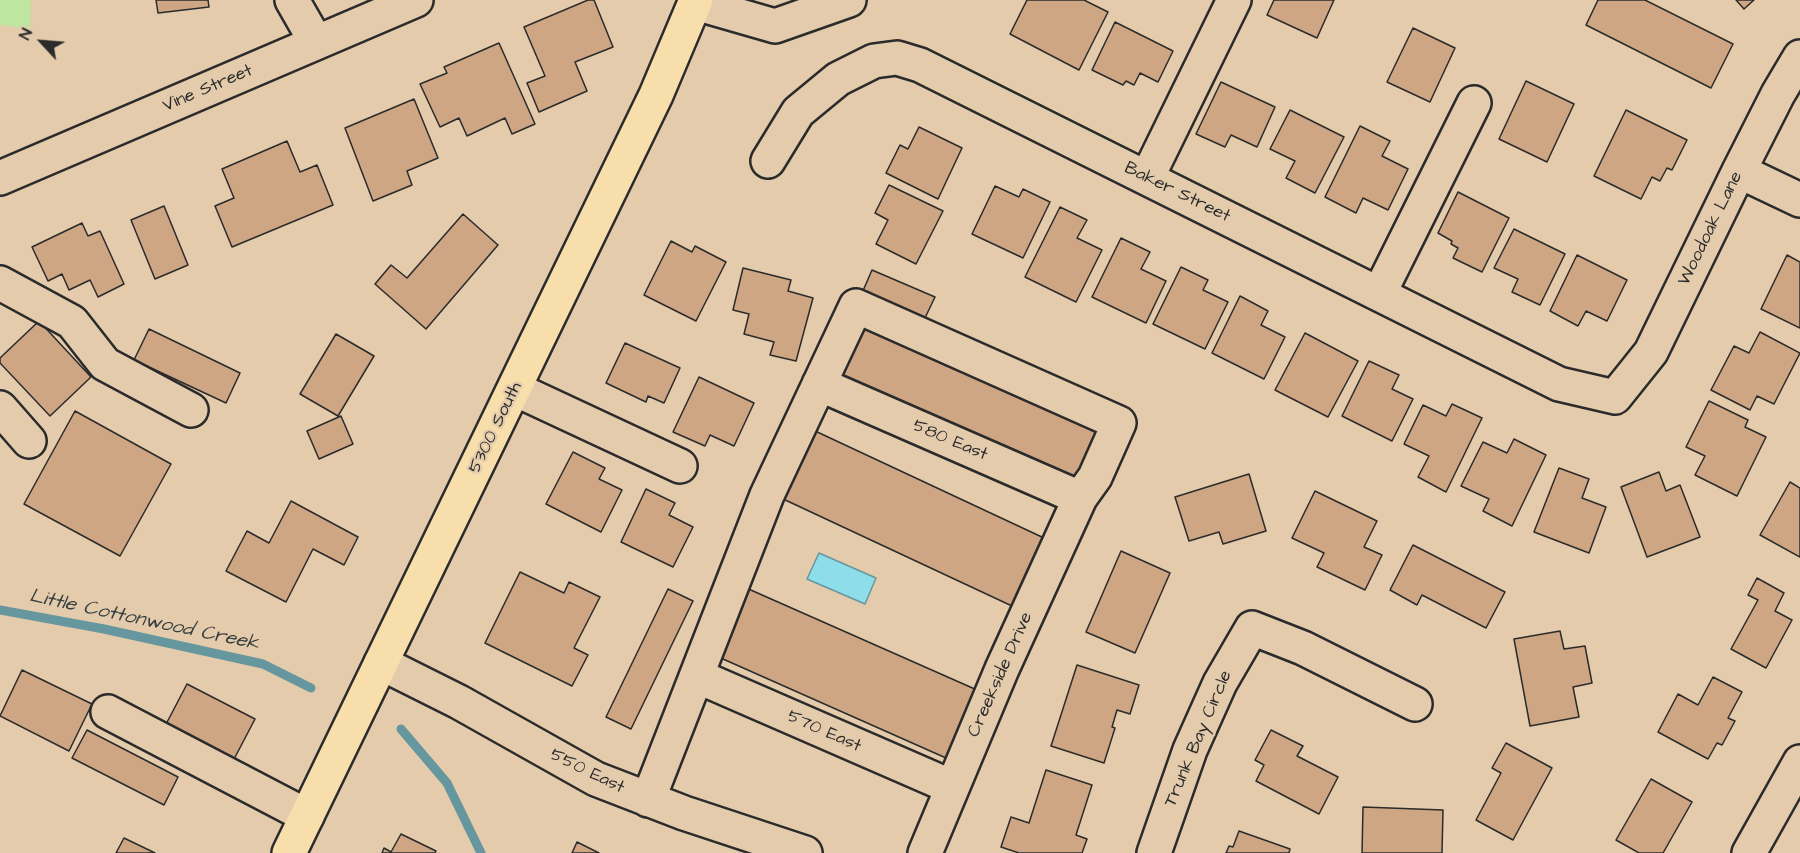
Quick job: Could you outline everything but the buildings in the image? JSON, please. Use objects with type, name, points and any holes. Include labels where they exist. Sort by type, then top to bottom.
[{"type":"main road","name":"5300 South","points":[[289,853],[656,95],[695,2]]},
{"type":"street","points":[[292,0],[316,42]]},
{"type":"street","name":"Vine Street","points":[[0,178],[416,0]]},
{"type":"street","points":[[695,2],[775,26],[849,0]]},
{"type":"street","points":[[1147,178],[1234,0]]},
{"type":"street","name":"Woodoak Lane","points":[[1615,397],[1651,352],[1739,171],[1778,94],[1800,57]]},
{"type":"street","name":"Baker Street","points":[[768,160],[798,112],[838,79],[874,61],[897,58],[920,65],[1559,384],[1615,397]]},
{"type":"street","points":[[1379,294],[1474,103]]},
{"type":"street","points":[[1739,171],[1800,200]]},
{"type":"street","points":[[0,284],[72,322],[105,363],[191,410]]},
{"type":"street","name":"Creekside Drive","points":[[819,384],[856,306],[1119,423],[1095,477],[1080,498],[1002,669],[925,853]]},
{"type":"street","points":[[648,800],[767,495],[819,384]]},
{"type":"street","name":"580 East","points":[[819,384],[1080,498]]},
{"type":"street","points":[[515,389],[680,466]]},
{"type":"street","points":[[0,408],[29,441]]},
{"type":"street","name":"Trunk Bay Circle","points":[[1154,853],[1199,731],[1220,683],[1252,628],[1303,648],[1414,704]]},
{"type":"street","name":"550 East","points":[[381,663],[459,702],[596,779],[648,800],[719,840],[805,853]]},
{"type":"street","name":"570 East","points":[[697,676],[952,787]]},
{"type":"street","points":[[108,712],[307,816]]},
{"type":"street","points":[[1749,853],[1800,762]]},
{"type":"green space","points":[[0,0],[31,0],[30,29],[0,25]]},
{"type":"water","points":[[819,553],[876,578],[865,604],[807,579]]},
{"type":"waterway","name":"Little Cottonwood Creek","points":[[0,610],[104,629],[263,664],[311,688]]},
{"type":"waterway","name":"Little Cottonwood Creek","points":[[401,729],[447,783],[481,853]]}]
